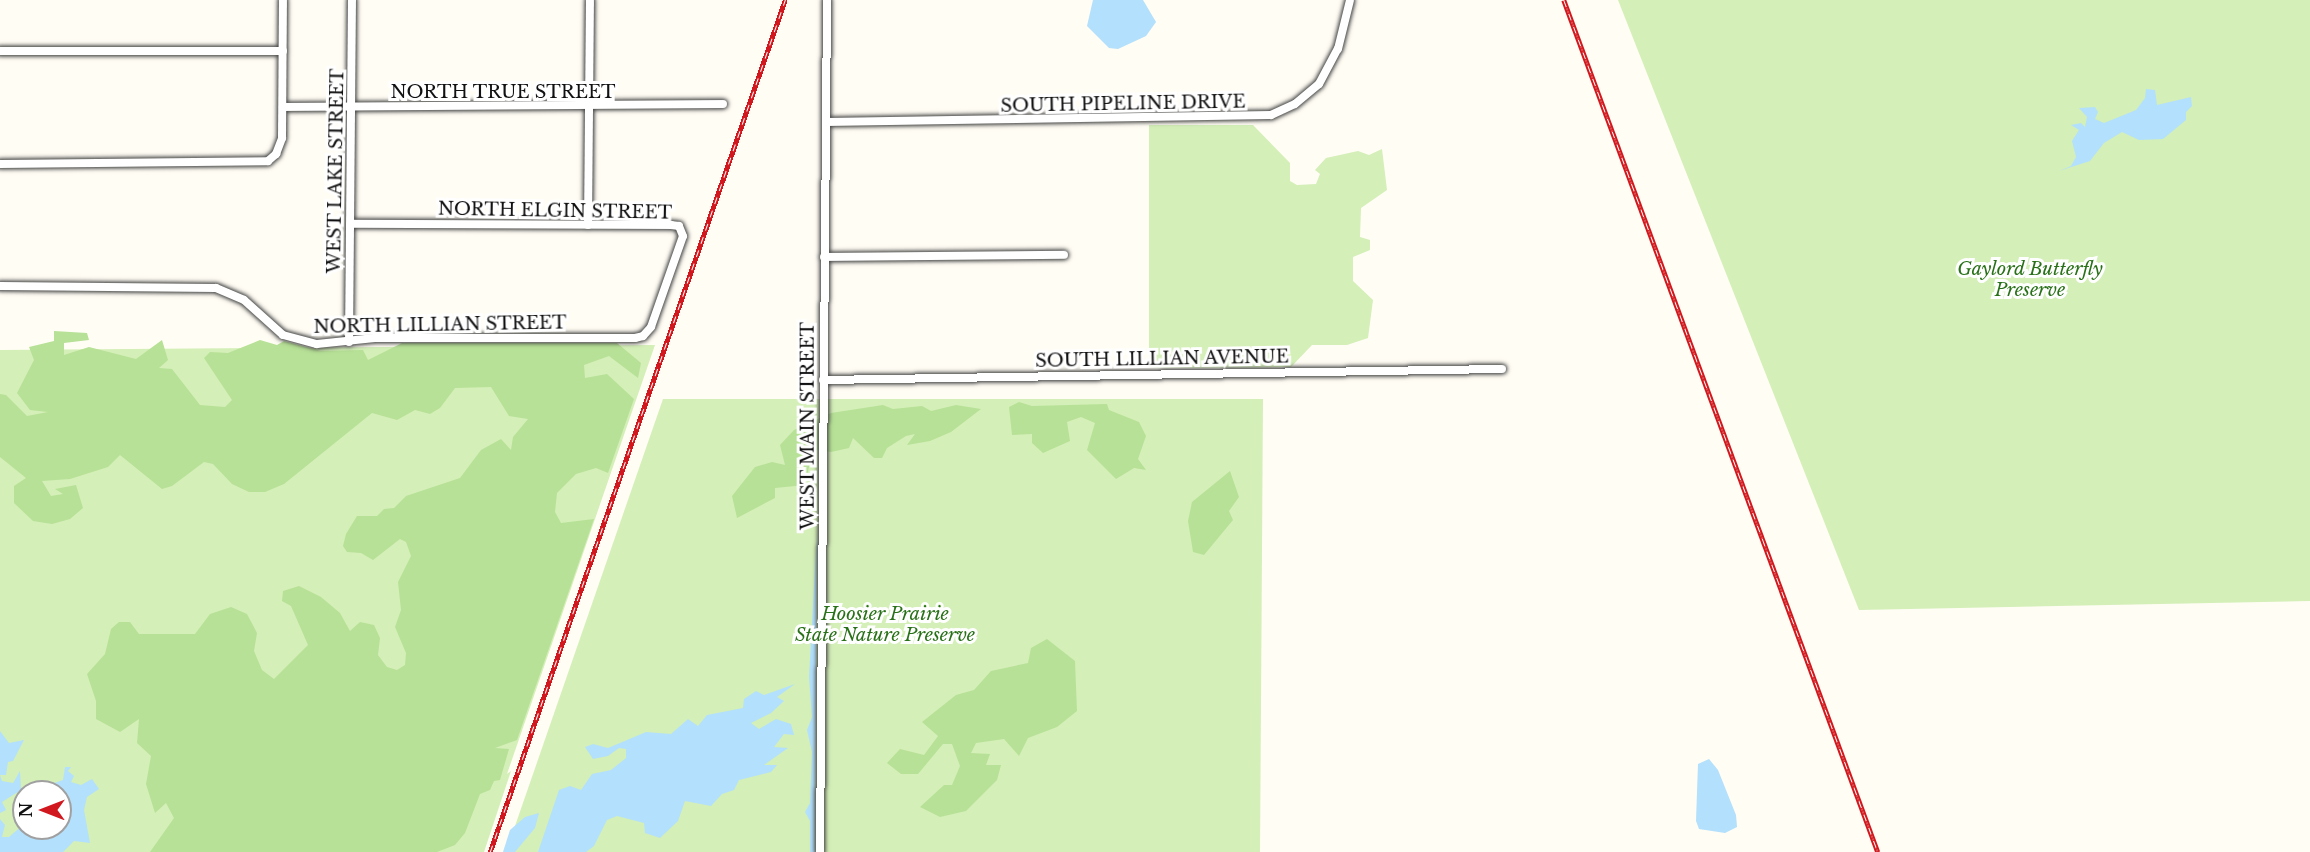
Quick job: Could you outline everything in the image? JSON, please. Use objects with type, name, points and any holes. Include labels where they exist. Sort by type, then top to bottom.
[{"type":"street","points":[[0,164],[255,164],[272,158],[281,143],[283,0]]},
{"type":"street","name":"WEST LAKE STREET","points":[[349,342],[352,0]]},
{"type":"street","points":[[588,225],[590,0]]},
{"type":"street","name":"WEST MAIN STREET","points":[[820,852],[827,0]]},
{"type":"street","name":"SOUTH PIPELINE DRIVE","points":[[826,122],[1270,115],[1295,104],[1319,84],[1338,49],[1350,0]]},
{"type":"street","points":[[0,51],[283,51]]},
{"type":"street","name":"NORTH TRUE STREET","points":[[283,107],[589,107],[723,104]]},
{"type":"street","name":"NORTH ELGIN STREET","points":[[350,224],[674,225],[682,230],[682,239],[646,335]]},
{"type":"street","points":[[824,257],[1064,255]]},
{"type":"street","name":"NORTH LILLIAN STREET","points":[[0,286],[216,288],[244,300],[291,338],[317,344],[375,338],[635,338],[646,335]]},
{"type":"street","name":"SOUTH LILLIAN AVENUE","points":[[823,380],[1502,369]]},
{"type":"green space","name":"Gaylord Butterfly Preserve","points":[[1618,0],[2310,0],[2310,601],[1859,610]]},
{"type":"green space","points":[[1149,125],[1253,125],[1290,163],[1290,181],[1297,185],[1316,184],[1320,174],[1315,170],[1326,158],[1358,151],[1369,155],[1382,149],[1387,190],[1361,208],[1360,237],[1370,240],[1370,250],[1353,257],[1353,281],[1373,300],[1368,338],[1347,345],[1312,345],[1291,367],[1149,368]]},
{"type":"green space","points":[[54,331],[87,333],[89,340],[64,343],[64,355],[89,347],[136,359],[162,340],[168,360],[159,368],[172,369],[200,405],[225,407],[232,400],[204,358],[210,352],[228,353],[260,340],[277,345],[284,341],[321,351],[363,350],[368,360],[402,343],[617,343],[641,363],[638,378],[609,356],[584,365],[585,378],[607,374],[634,399],[608,473],[596,468],[576,474],[557,493],[555,512],[561,523],[594,519],[517,740],[495,748],[509,749],[500,780],[494,781],[490,790],[480,794],[465,833],[455,845],[437,852],[150,852],[174,818],[166,803],[155,813],[146,784],[151,756],[137,743],[139,719],[120,732],[96,719],[96,701],[87,674],[105,654],[111,629],[119,622],[130,622],[139,634],[195,634],[210,614],[231,607],[247,614],[257,633],[254,651],[262,670],[274,679],[308,645],[291,606],[282,601],[283,591],[299,586],[321,597],[340,613],[350,631],[360,622],[374,625],[380,638],[378,655],[387,667],[397,670],[405,665],[406,653],[395,627],[401,610],[398,582],[411,556],[406,542],[400,539],[373,560],[361,553],[347,552],[343,546],[346,534],[357,516],[377,516],[384,509],[394,508],[406,496],[460,478],[481,450],[501,439],[511,450],[513,437],[528,419],[509,416],[491,387],[455,388],[440,408],[430,414],[415,410],[397,420],[372,413],[284,484],[265,492],[249,492],[232,484],[213,464],[204,462],[172,486],[162,489],[120,455],[108,467],[70,479],[42,481],[51,496],[63,494],[55,489],[76,485],[83,508],[70,519],[52,524],[33,521],[14,503],[14,486],[26,478],[0,457],[0,394],[6,395],[27,416],[48,412],[30,410],[17,393],[34,360],[29,347],[54,341]]},
{"type":"green space","points":[[655,345],[507,774],[511,771],[484,852],[0,852],[0,350]]},
{"type":"green space","name":"Hoosier Prairie State Nature Preserve","points":[[663,399],[1263,399],[1260,852],[506,852]]},
{"type":"green space","points":[[1019,402],[1032,406],[1107,404],[1109,410],[1139,422],[1146,436],[1138,459],[1146,470],[1134,468],[1116,479],[1087,450],[1095,423],[1081,417],[1067,422],[1070,441],[1043,453],[1032,443],[1032,434],[1012,435],[1009,407]]},
{"type":"green space","points":[[883,405],[893,409],[922,406],[931,411],[956,405],[981,409],[951,432],[930,441],[907,445],[915,434],[906,436],[887,448],[882,458],[874,458],[853,438],[849,448],[831,452],[813,449],[805,485],[775,488],[775,498],[737,518],[732,496],[755,467],[772,462],[785,465],[780,445],[794,430],[831,413]]},
{"type":"green space","points":[[1230,471],[1239,497],[1229,511],[1233,520],[1204,555],[1193,552],[1188,521],[1192,502]]},
{"type":"green space","points":[[1047,639],[1075,661],[1077,711],[1057,727],[1028,738],[1019,756],[1004,739],[976,743],[971,753],[990,754],[986,765],[1001,765],[997,780],[966,811],[940,817],[920,807],[944,785],[952,785],[960,766],[952,744],[943,744],[918,774],[901,774],[887,763],[900,749],[924,755],[938,736],[922,722],[956,695],[974,690],[991,671],[1028,663],[1031,648]]},
{"type":"water","points":[[1093,0],[1143,0],[1156,22],[1146,36],[1118,49],[1109,48],[1087,26]]},
{"type":"water","points":[[2146,89],[2155,90],[2157,105],[2191,97],[2192,106],[2186,112],[2186,120],[2163,139],[2139,140],[2122,132],[2104,143],[2090,161],[2059,171],[2071,166],[2076,157],[2072,141],[2079,130],[2071,125],[2081,123],[2085,127],[2087,117],[2079,108],[2095,107],[2098,112],[2095,119],[2104,123],[2136,110],[2145,98]]},
{"type":"water","points":[[817,532],[815,852],[810,852],[810,821],[805,812],[810,803],[812,752],[807,730],[812,717],[809,677]]},
{"type":"water","points":[[795,684],[777,697],[784,701],[771,713],[751,723],[759,729],[776,719],[791,724],[794,735],[784,734],[774,747],[788,748],[764,765],[777,765],[771,772],[739,780],[734,790],[722,794],[711,806],[685,801],[678,821],[660,838],[645,833],[644,823],[617,816],[607,820],[594,846],[586,852],[538,852],[559,790],[570,786],[581,790],[592,774],[611,770],[626,758],[626,749],[619,748],[608,756],[593,759],[585,747],[593,744],[608,748],[646,732],[671,734],[688,719],[698,726],[707,715],[743,708],[744,699],[756,691],[764,695]]},
{"type":"water","points":[[0,731],[9,743],[24,740],[13,761],[8,762],[6,775],[0,775]]},
{"type":"water","points":[[1709,759],[1718,770],[1736,815],[1737,827],[1725,833],[1699,829],[1696,821],[1698,764]]},
{"type":"water","points":[[65,767],[71,767],[68,771],[74,776],[72,780],[63,780]]},
{"type":"water","points":[[20,771],[20,780],[15,780]]},
{"type":"water","points":[[0,775],[2,781],[12,783],[12,796],[2,802],[6,810],[0,813]]},
{"type":"water","points":[[92,779],[99,789],[87,797],[84,810],[90,843],[74,841],[63,852],[0,852],[0,819],[5,825],[2,837],[12,834],[12,840],[72,840],[72,782],[81,785]]},
{"type":"water","points":[[539,813],[535,828],[515,852],[503,852],[510,830],[525,817]]},
{"type":"railway","points":[[490,852],[785,0]]},
{"type":"railway","points":[[1564,0],[1878,852]]}]
